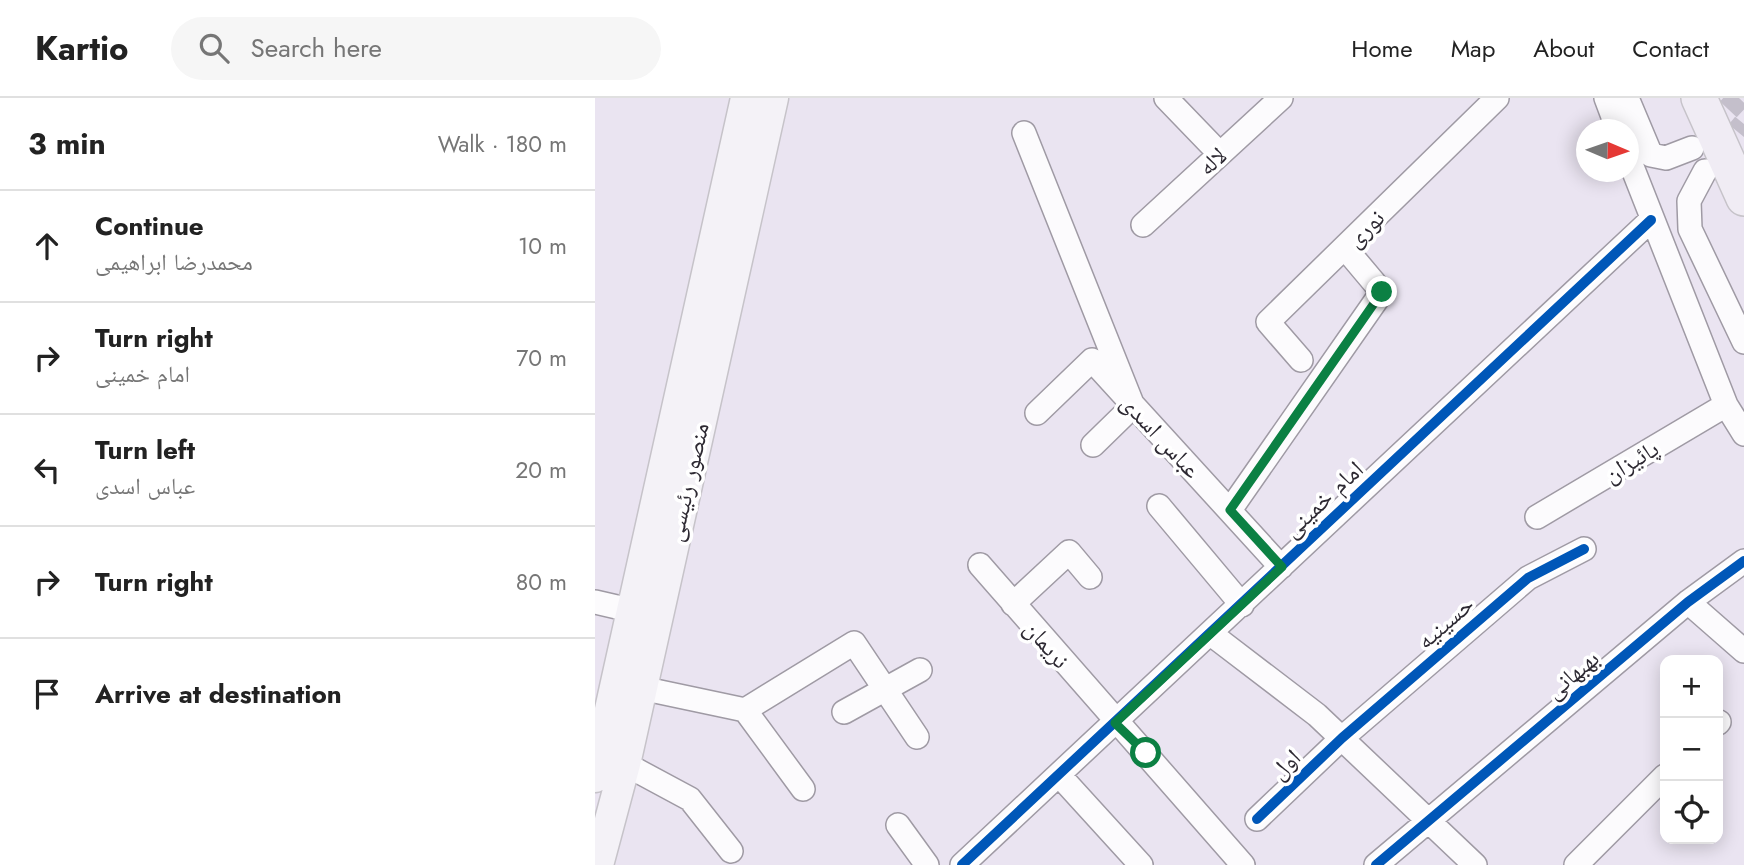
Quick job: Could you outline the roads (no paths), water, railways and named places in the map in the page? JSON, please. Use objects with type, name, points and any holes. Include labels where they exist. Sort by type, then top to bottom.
[{"type":"highway","points":[[1699,98],[1744,198]]},
{"type":"main road","name":"منصور رئیسی","points":[[598,865],[604,815],[625,764],[641,688],[644,613],[746,98]]},
{"type":"main road","name":"منصور رئیسی","points":[[595,777],[644,613],[773,98]]},
{"type":"street","points":[[1166,98],[1220,154]]},
{"type":"street","name":"لاله","points":[[1143,225],[1281,98]]},
{"type":"street","name":"نوری","points":[[1301,360],[1268,322],[1497,98]]},
{"type":"street","points":[[1606,98],[1614,119]]},
{"type":"street","points":[[1627,98],[1651,155],[1666,158],[1692,148]]},
{"type":"street","points":[[1024,133],[1133,405],[1093,445]]},
{"type":"street","points":[[1705,171],[1689,201],[1690,229],[1744,342]]},
{"type":"street","points":[[1637,182],[1726,405],[1744,434]]},
{"type":"street","name":"امام خمینی","points":[[962,865],[1211,635],[1651,220]]},
{"type":"street","points":[[1230,510],[1382,292],[1345,248]]},
{"type":"street","name":"عباس اسدی","points":[[1037,413],[1092,360],[1282,567]]},
{"type":"street","name":"پائیزان","points":[[1537,517],[1726,405]]},
{"type":"street","points":[[1159,506],[1242,605]]},
{"type":"street","name":"حسینیه","points":[[1342,738],[1528,578],[1584,550]]},
{"type":"street","points":[[1013,604],[1069,552],[1090,577]]},
{"type":"street","name":"بهبهانی","points":[[1376,865],[1688,602],[1744,561]]},
{"type":"street","name":"نریمان","points":[[980,565],[1115,723],[1146,753],[1243,865]]},
{"type":"street","points":[[595,602],[644,613]]},
{"type":"street","points":[[1688,602],[1744,651]]},
{"type":"street","points":[[1211,635],[1317,715],[1475,865]]},
{"type":"street","points":[[745,710],[854,643],[917,737]]},
{"type":"street","points":[[844,712],[920,670]]},
{"type":"street","points":[[641,688],[745,710],[803,789]]},
{"type":"street","name":"اول","points":[[1257,819],[1342,738]]},
{"type":"street","points":[[625,764],[690,799],[731,851]]},
{"type":"street","points":[[1059,775],[1141,865]]},
{"type":"street","points":[[1576,865],[1660,781]]},
{"type":"street","points":[[898,825],[927,865]]},
{"type":"tunnel","points":[[1705,134],[1739,98]]},
{"type":"tunnel","points":[[1716,158],[1744,124]]}]
